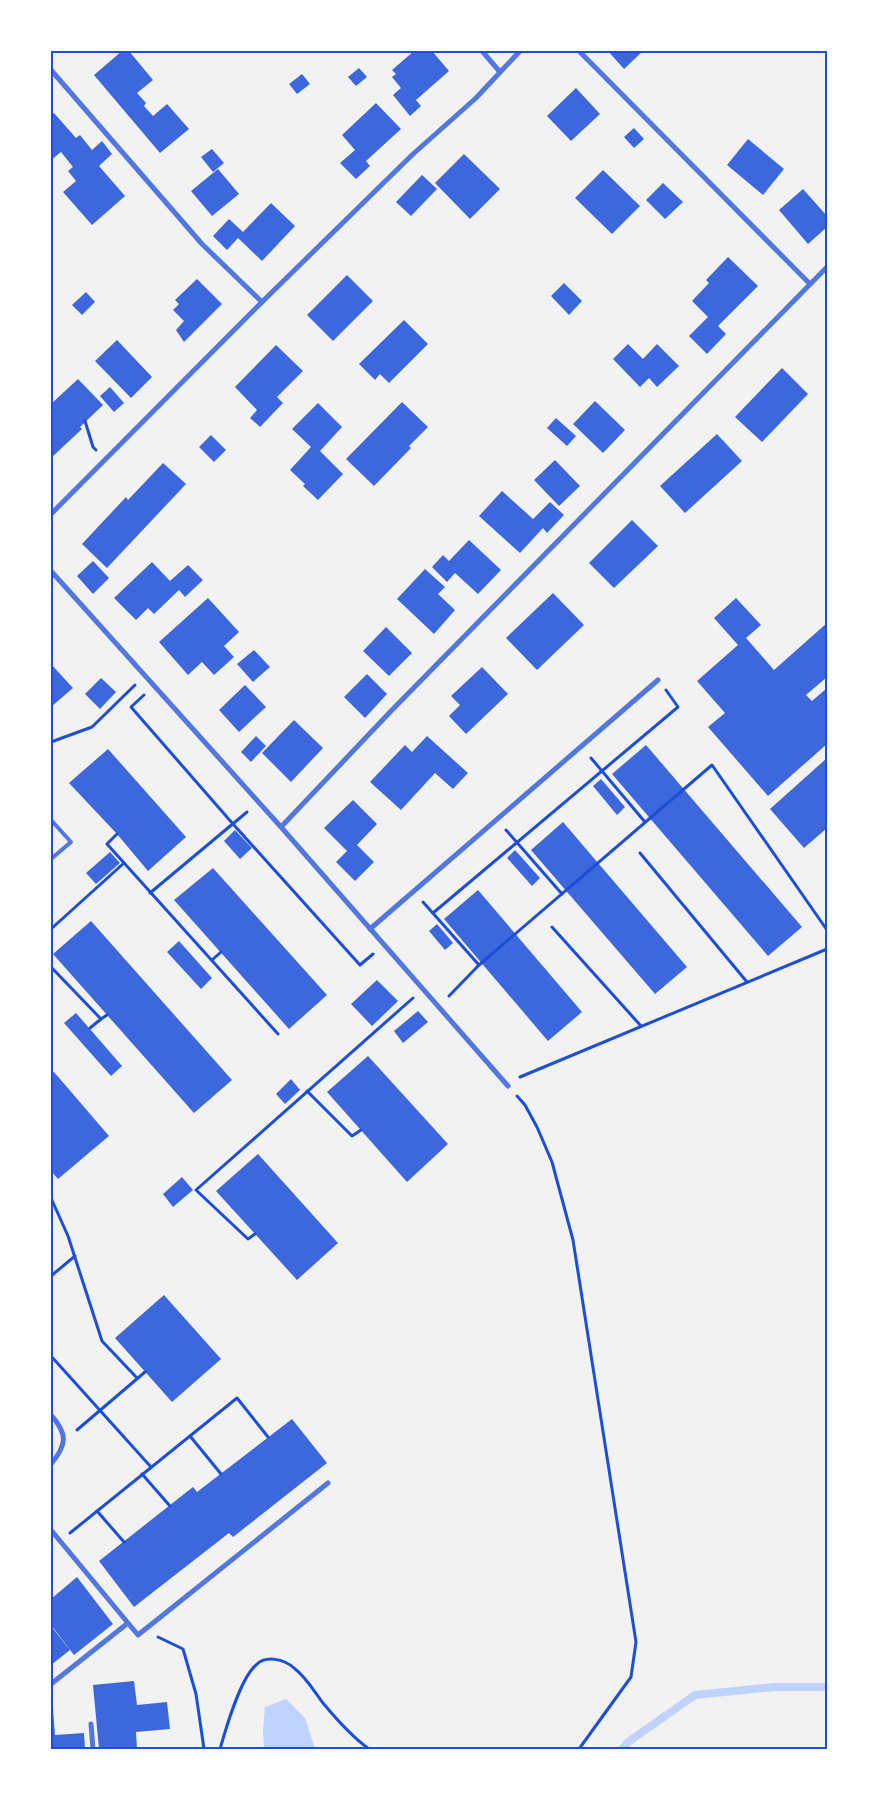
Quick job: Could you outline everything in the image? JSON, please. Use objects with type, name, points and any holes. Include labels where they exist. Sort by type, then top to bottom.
[{"type":"street","points":[[482,51],[500,72]]},
{"type":"street","points":[[51,514],[262,302],[412,155],[476,98],[520,51]]},
{"type":"street","points":[[579,51],[810,284]]},
{"type":"street","points":[[51,70],[202,244],[262,302]]},
{"type":"street","points":[[281,827],[392,710],[827,267]]},
{"type":"street","points":[[51,571],[281,827],[508,1086]]},
{"type":"street","points":[[370,929],[658,680]]},
{"type":"street","points":[[51,1415],[60,1425],[64,1440],[61,1452],[51,1464]]},
{"type":"street","points":[[51,1530],[138,1635],[328,1483]]},
{"type":"street","points":[[51,1684],[128,1623]]},
{"type":"street","points":[[91,1724],[93,1749]]},
{"type":"lane","points":[[51,820],[71,842],[51,859]]},
{"type":"path","points":[[85,422],[93,446],[105,459]]},
{"type":"path","points":[[51,742],[92,727],[144,676]]},
{"type":"path","points":[[432,913],[678,707],[658,680]]},
{"type":"path","points":[[153,686],[131,707],[233,824],[360,965],[384,945]]},
{"type":"path","points":[[581,746],[645,822]]},
{"type":"path","points":[[438,1007],[479,965],[712,765],[827,930]]},
{"type":"path","points":[[150,893],[258,802]]},
{"type":"path","points":[[496,819],[562,894]]},
{"type":"path","points":[[117,834],[107,844],[278,1034]]},
{"type":"path","points":[[640,853],[747,982]]},
{"type":"path","points":[[51,929],[124,863]]},
{"type":"path","points":[[413,891],[479,965]]},
{"type":"path","points":[[552,927],[641,1026]]},
{"type":"path","points":[[579,1749],[631,1677],[636,1642],[573,1240],[552,1162],[525,1105],[508,1086],[524,1074],[827,949]]},
{"type":"path","points":[[212,960],[221,952]]},
{"type":"path","points":[[51,967],[102,1019]]},
{"type":"path","points":[[255,1234],[248,1240],[196,1190],[422,989]]},
{"type":"path","points":[[90,1028],[107,1015]]},
{"type":"path","points":[[307,1091],[352,1136],[361,1130]]},
{"type":"path","points":[[51,1198],[68,1236],[102,1341],[137,1378]]},
{"type":"path","points":[[51,1276],[75,1256]]},
{"type":"path","points":[[51,1356],[151,1467]]},
{"type":"path","points":[[64,1440],[145,1372]]},
{"type":"path","points":[[60,1541],[237,1398],[268,1437]]},
{"type":"path","points":[[190,1436],[221,1474]]},
{"type":"path","points":[[142,1474],[170,1506]]},
{"type":"path","points":[[97,1511],[124,1542]]},
{"type":"path","points":[[138,1635],[160,1638],[183,1649],[196,1694],[204,1749]]},
{"type":"path","points":[[220,1749],[239,1694],[249,1673],[257,1664],[268,1658],[281,1660],[294,1667],[338,1722],[369,1749]]},
{"type":"water","points":[[286,1699],[305,1718],[315,1749],[264,1749],[265,1707]]},
{"type":"building","points":[[122,51],[129,51],[153,80],[137,93],[146,103],[144,106],[153,116],[167,104],[189,129],[160,153],[94,75]]},
{"type":"building","points":[[414,51],[432,51],[449,71],[416,100],[421,106],[410,116],[393,95],[401,88],[392,77],[396,74],[392,70]]},
{"type":"building","points":[[608,51],[643,51],[624,69]]},
{"type":"building","points":[[359,68],[367,77],[356,86],[348,77]]},
{"type":"building","points":[[302,74],[310,84],[297,94],[289,84]]},
{"type":"building","points":[[576,88],[600,114],[571,141],[547,116]]},
{"type":"building","points":[[376,103],[401,129],[366,161],[370,166],[356,179],[340,163],[355,150],[342,135]]},
{"type":"building","points":[[54,113],[76,138],[80,135],[92,150],[102,141],[112,154],[99,166],[125,196],[92,225],[63,192],[76,181],[68,171],[73,167],[61,152],[51,160],[51,115]]},
{"type":"building","points":[[634,128],[644,139],[634,148],[624,137]]},
{"type":"building","points":[[748,139],[784,169],[763,195],[727,165]]},
{"type":"building","points":[[212,149],[224,163],[213,172],[201,157]]},
{"type":"building","points":[[464,154],[500,189],[470,219],[435,183]]},
{"type":"building","points":[[218,169],[239,194],[212,216],[191,191]]},
{"type":"building","points":[[603,170],[640,206],[612,234],[575,198]]},
{"type":"building","points":[[422,175],[437,189],[411,216],[396,202]]},
{"type":"building","points":[[663,183],[683,202],[665,219],[646,200]]},
{"type":"building","points":[[803,189],[827,216],[827,227],[808,244],[779,210]]},
{"type":"building","points":[[271,203],[295,226],[262,261],[238,238],[227,250],[213,236],[229,219],[243,232]]},
{"type":"building","points":[[728,257],[758,286],[718,326],[726,334],[707,354],[689,336],[708,317],[692,301],[709,283],[706,280]]},
{"type":"building","points":[[347,275],[373,301],[333,341],[307,315]]},
{"type":"building","points":[[197,279],[222,304],[184,342],[176,330],[184,321],[173,310],[179,304],[175,300]]},
{"type":"building","points":[[564,283],[582,301],[569,315],[551,296]]},
{"type":"building","points":[[86,292],[95,302],[82,315],[72,305]]},
{"type":"building","points":[[404,320],[428,344],[389,383],[380,374],[375,380],[359,364]]},
{"type":"building","points":[[117,340],[152,377],[131,398],[95,361]]},
{"type":"building","points":[[628,344],[643,359],[657,344],[679,366],[657,387],[649,378],[640,387],[613,359]]},
{"type":"building","points":[[276,345],[303,371],[277,397],[283,403],[260,427],[250,418],[257,410],[235,387]]},
{"type":"building","points":[[782,368],[808,394],[762,442],[735,417]]},
{"type":"building","points":[[78,379],[103,405],[80,427],[82,429],[51,458],[51,404]]},
{"type":"building","points":[[110,387],[124,403],[114,412],[100,396]]},
{"type":"building","points":[[595,401],[625,430],[603,453],[573,424]]},
{"type":"building","points":[[402,402],[428,427],[409,446],[411,448],[374,486],[346,459]]},
{"type":"building","points":[[318,403],[342,427],[320,451],[343,474],[318,500],[290,470],[311,447],[292,429]]},
{"type":"building","points":[[556,418],[576,436],[567,446],[547,428]]},
{"type":"building","points":[[717,434],[742,461],[685,513],[660,486]]},
{"type":"building","points":[[211,435],[226,450],[214,462],[199,447]]},
{"type":"building","points":[[555,460],[580,486],[559,506],[534,480]]},
{"type":"building","points":[[163,463],[186,484],[107,568],[82,544],[126,497],[128,500]]},
{"type":"building","points":[[502,491],[533,519],[550,502],[564,515],[547,533],[543,528],[520,553],[479,516]]},
{"type":"building","points":[[632,520],[658,546],[614,588],[589,563]]},
{"type":"building","points":[[469,540],[501,570],[478,594],[455,573],[447,582],[432,567],[443,555],[449,561]]},
{"type":"building","points":[[93,561],[109,578],[93,594],[77,576]]},
{"type":"building","points":[[152,562],[170,581],[188,565],[203,580],[185,597],[179,590],[154,614],[148,608],[136,620],[114,598]]},
{"type":"building","points":[[425,569],[445,587],[438,594],[455,610],[434,634],[397,599]]},
{"type":"building","points":[[553,593],[584,625],[537,670],[506,638]]},
{"type":"building","points":[[208,598],[239,632],[224,646],[234,657],[214,675],[202,662],[188,675],[159,642]]},
{"type":"building","points":[[736,598],[761,625],[746,638],[774,670],[827,623],[827,677],[806,695],[812,701],[827,688],[827,744],[768,796],[708,727],[725,713],[697,681],[738,645],[714,618]]},
{"type":"building","points":[[386,627],[412,653],[389,676],[363,651]]},
{"type":"building","points":[[254,650],[270,667],[253,682],[237,664]]},
{"type":"building","points":[[51,664],[73,688],[51,707]]},
{"type":"building","points":[[482,667],[508,694],[466,734],[449,716],[460,705],[451,696]]},
{"type":"building","points":[[367,674],[387,694],[365,718],[344,697]]},
{"type":"building","points":[[101,678],[116,692],[100,709],[85,694]]},
{"type":"building","points":[[245,685],[266,707],[239,732],[219,710]]},
{"type":"building","points":[[294,720],[323,748],[291,782],[262,753]]},
{"type":"building","points":[[256,736],[266,746],[251,762],[241,752]]},
{"type":"building","points":[[427,736],[468,773],[453,789],[435,773],[401,810],[370,782],[405,745],[412,752]]},
{"type":"building","points":[[646,745],[802,927],[768,956],[612,774]]},
{"type":"building","points":[[108,749],[186,837],[148,871],[117,834],[69,783]]},
{"type":"building","points":[[827,758],[827,828],[804,848],[770,809]]},
{"type":"building","points":[[601,779],[625,807],[617,815],[593,786]]},
{"type":"building","points":[[353,800],[377,824],[357,845],[374,862],[355,881],[336,862],[347,851],[324,828]]},
{"type":"building","points":[[563,822],[687,967],[655,994],[531,850]]},
{"type":"building","points":[[235,830],[252,848],[240,859],[224,841]]},
{"type":"building","points":[[515,850],[540,878],[532,886],[507,858]]},
{"type":"building","points":[[110,852],[120,863],[96,884],[86,873]]},
{"type":"building","points":[[213,868],[327,995],[289,1029],[174,900]]},
{"type":"building","points":[[478,890],[582,1012],[548,1041],[444,919]]},
{"type":"building","points":[[91,921],[232,1080],[194,1113],[53,954]]},
{"type":"building","points":[[437,924],[453,943],[445,950],[429,931]]},
{"type":"building","points":[[179,941],[212,978],[201,989],[167,952]]},
{"type":"building","points":[[377,980],[398,1001],[372,1026],[351,1004]]},
{"type":"building","points":[[418,1011],[428,1022],[403,1043],[394,1031]]},
{"type":"building","points":[[76,1013],[122,1066],[111,1076],[64,1023]]},
{"type":"building","points":[[368,1056],[448,1144],[407,1182],[327,1092]]},
{"type":"building","points":[[54,1072],[109,1136],[58,1179],[51,1171],[51,1073]]},
{"type":"building","points":[[291,1079],[300,1090],[285,1104],[276,1094]]},
{"type":"building","points":[[258,1154],[338,1243],[297,1280],[216,1191]]},
{"type":"building","points":[[182,1177],[193,1190],[173,1207],[163,1194]]},
{"type":"building","points":[[164,1295],[221,1359],[172,1402],[115,1338]]},
{"type":"building","points":[[292,1419],[327,1463],[233,1537],[229,1533],[134,1607],[99,1561],[193,1487],[197,1492]]},
{"type":"building","points":[[77,1577],[113,1624],[74,1655],[51,1625],[51,1599]]},
{"type":"building","points":[[51,1626],[70,1650],[51,1665]]},
{"type":"building","points":[[134,1681],[137,1705],[167,1702],[170,1729],[136,1732],[137,1749],[99,1749],[93,1685]]},
{"type":"building","points":[[51,1709],[53,1709],[55,1735],[84,1733],[85,1749],[51,1749]]},
{"type":"waterway","points":[[622,1749],[628,1742],[695,1695],[774,1687],[827,1687]]}]
